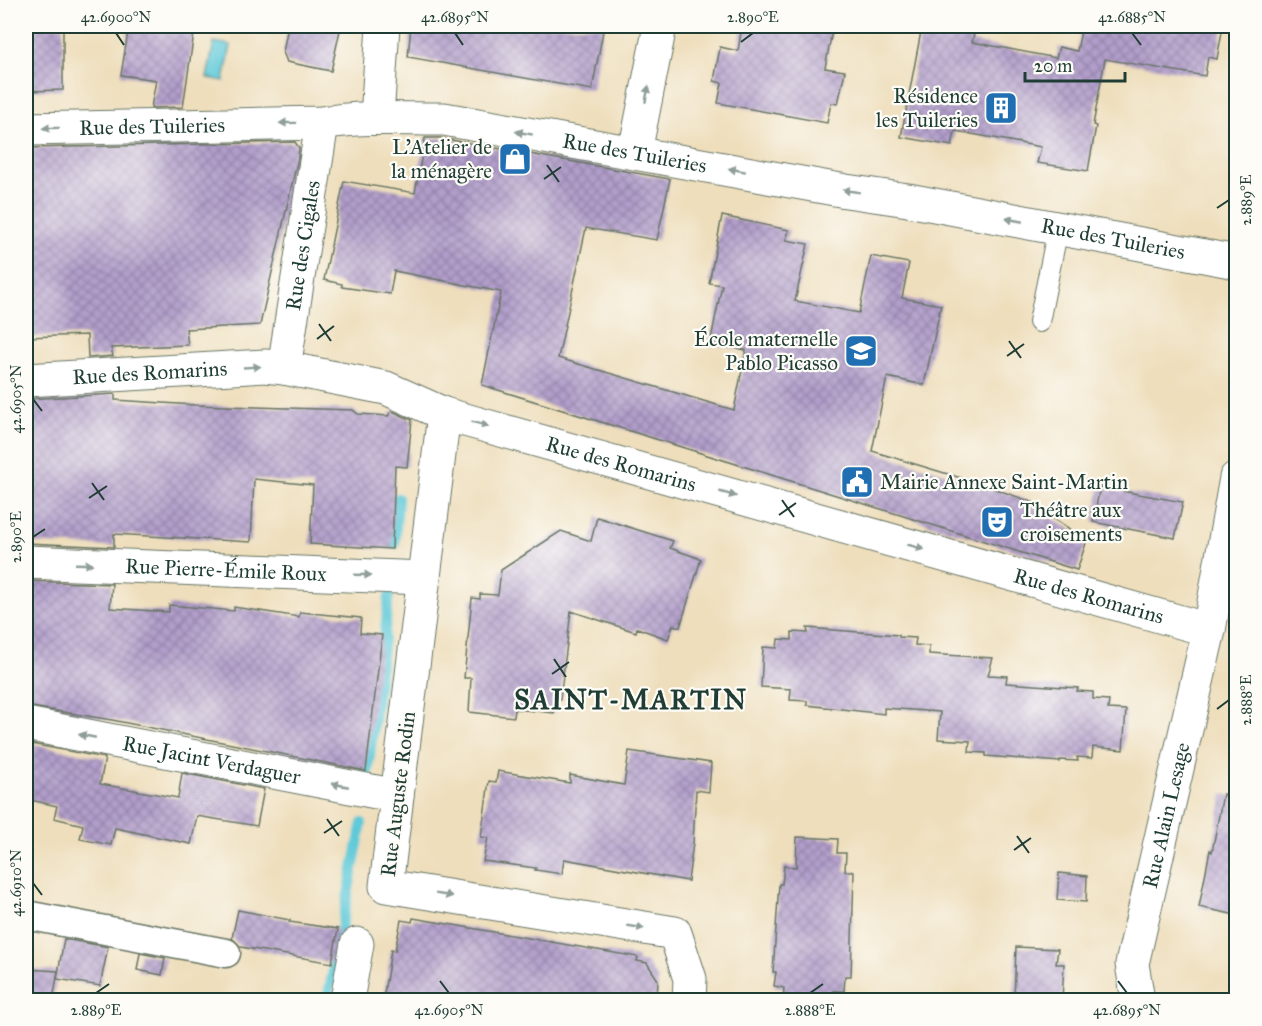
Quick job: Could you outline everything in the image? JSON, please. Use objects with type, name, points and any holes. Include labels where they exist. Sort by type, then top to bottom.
[{"type":"street","points":[[377,118],[383,26]]},
{"type":"street","points":[[636,152],[660,26]]},
{"type":"street","name":"Rue des Tuileries","points":[[26,129],[322,123],[377,118],[444,119],[1058,228],[1236,262]]},
{"type":"street","name":"Rue des Cigales","points":[[284,368],[322,123]]},
{"type":"street","name":"Rue des Romarins","points":[[26,380],[265,366],[386,388],[444,414],[1209,630]]},
{"type":"street","name":"Rue Auguste Rodin","points":[[444,414],[386,886],[675,933],[690,979],[689,1000]]},
{"type":"street","name":"Rue Alain Lesage","points":[[1138,1000],[1132,964],[1209,630],[1236,478]]},
{"type":"street","name":"Rue Pierre-Émile Roux","points":[[26,562],[424,578]]},
{"type":"street","name":"Rue Jacint Verdaguer","points":[[26,724],[397,796]]},
{"type":"street","points":[[26,915],[226,953]]},
{"type":"street","points":[[347,1000],[357,944]]},
{"type":"lane","points":[[1039,322],[1058,228]]},
{"type":"water","points":[[214,42],[231,45],[224,81],[207,78]]},
{"type":"building","points":[[26,26],[63,26],[63,90],[26,91]]},
{"type":"building","points":[[129,26],[195,26],[183,107],[151,108],[156,80],[121,75]]},
{"type":"building","points":[[288,26],[341,26],[331,71],[287,62],[283,52]]},
{"type":"building","points":[[411,26],[604,26],[592,90],[408,57]]},
{"type":"building","name":"Résidence les Tuileries","points":[[742,26],[833,26],[825,68],[845,71],[838,104],[831,103],[827,123],[718,103],[722,83],[714,81],[720,47],[738,51]]},
{"type":"building","name":"Résidence les Tuileries","points":[[922,26],[976,26],[972,42],[1056,58],[1059,47],[1077,51],[1082,26],[1223,26],[1217,59],[1208,57],[1205,76],[1105,59],[1093,125],[1096,126],[1088,171],[1037,163],[1041,147],[994,138],[955,131],[952,146],[901,137]]},
{"type":"building","points":[[425,138],[440,138],[670,179],[657,240],[586,228],[558,358],[734,410],[746,350],[710,344],[722,285],[709,283],[722,216],[789,230],[786,240],[808,244],[795,301],[859,313],[871,256],[909,263],[902,298],[941,305],[924,385],[887,377],[872,451],[1035,503],[1034,506],[1087,540],[1077,570],[482,385],[501,292],[394,271],[390,294],[342,287],[342,284],[324,280],[344,181],[415,193]]},
{"type":"building","points":[[295,142],[299,148],[298,158],[260,325],[186,329],[188,345],[111,348],[113,356],[88,358],[87,335],[26,337],[26,148]]},
{"type":"building","points":[[115,394],[115,400],[195,405],[353,410],[358,414],[388,416],[392,411],[412,420],[407,467],[395,466],[392,549],[310,544],[313,485],[254,479],[251,542],[114,534],[114,547],[26,543],[26,399]]},
{"type":"building","points":[[1100,487],[1183,502],[1175,538],[1093,522]]},
{"type":"building","points":[[597,517],[673,541],[670,548],[701,559],[680,627],[673,625],[668,639],[637,628],[636,632],[571,611],[560,700],[557,700],[554,713],[515,709],[514,717],[469,712],[471,678],[464,678],[472,598],[480,599],[480,594],[498,595],[501,570],[561,531],[591,541]]},
{"type":"building","points":[[26,581],[112,584],[110,608],[169,612],[169,605],[234,611],[234,607],[299,617],[300,612],[361,618],[360,633],[382,635],[366,771],[112,720],[26,706]]},
{"type":"building","points":[[807,628],[916,638],[915,645],[929,646],[929,654],[993,658],[988,675],[1007,676],[1006,683],[1078,688],[1077,691],[1093,692],[1093,699],[1109,700],[1108,709],[1126,710],[1123,750],[1093,747],[1092,758],[1077,757],[1078,761],[1060,760],[1060,762],[986,756],[986,753],[969,752],[970,741],[938,739],[940,712],[884,708],[884,714],[807,705],[807,701],[790,700],[791,689],[761,687],[763,647],[777,648],[778,639],[792,640],[792,632],[808,633]]},
{"type":"building","points":[[26,743],[105,758],[100,784],[178,798],[182,773],[264,789],[257,826],[197,816],[191,844],[115,828],[111,845],[80,839],[83,825],[54,818],[57,806],[26,799]]},
{"type":"building","points":[[629,751],[711,763],[709,792],[696,790],[688,881],[564,859],[562,874],[483,861],[488,838],[481,837],[489,781],[496,782],[498,771],[570,783],[570,775],[624,785]]},
{"type":"building","points":[[1223,794],[1236,796],[1236,915],[1199,907]]},
{"type":"building","points":[[797,837],[838,839],[837,853],[846,853],[845,871],[854,871],[851,976],[845,976],[844,991],[833,991],[832,1000],[783,1000],[784,988],[774,986],[779,884],[782,884],[784,866],[796,867]]},
{"type":"building","points":[[1059,873],[1087,876],[1086,902],[1057,900]]},
{"type":"building","points":[[238,910],[290,920],[289,922],[338,929],[332,963],[241,947],[232,938]]},
{"type":"building","points":[[413,918],[638,957],[637,961],[647,963],[658,980],[657,1000],[383,1000],[391,950],[395,951],[401,920],[412,922]]},
{"type":"building","points":[[64,939],[108,947],[100,986],[57,979]]},
{"type":"building","points":[[1016,947],[1058,949],[1056,964],[1064,964],[1062,1000],[1014,1000]]},
{"type":"building","points":[[140,953],[165,958],[162,975],[137,970]]},
{"type":"building","points":[[26,969],[58,971],[53,1000],[26,1000]]},
{"type":"waterway","points":[[395,544],[398,498]]},
{"type":"waterway","points":[[368,772],[389,596]]},
{"type":"waterway","points":[[327,1000],[362,823]]},
{"type":"place","name":"Résidence les Tuileries","points":[[1001,108]]},
{"type":"place","name":"L'Atelier de la ménagère","points":[[515,159]]},
{"type":"place","name":"École maternelle Pablo Picasso","points":[[861,351]]},
{"type":"place","name":"Mairie Annexe Saint-Martin","points":[[857,482]]},
{"type":"place","name":"Théâtre aux croisements","points":[[997,522]]},
{"type":"district","name":"SAINT-MARTIN","points":[[631,700]]}]
